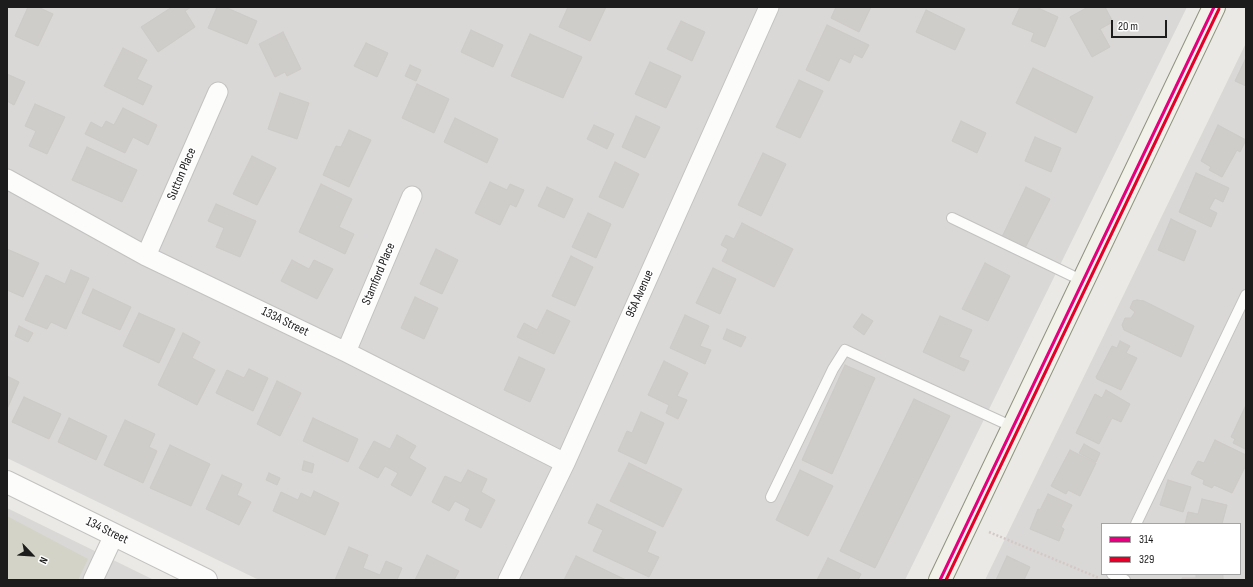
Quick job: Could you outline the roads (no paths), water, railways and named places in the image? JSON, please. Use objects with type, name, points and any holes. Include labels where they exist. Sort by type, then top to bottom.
[{"type":"main road","points":[[940,580],[1214,7]]},
{"type":"street","name":"95A Avenue","points":[[508,580],[564,463],[769,7]]},
{"type":"street","name":"Sutton Place","points":[[146,256],[218,92]]},
{"type":"street","name":"133A Street","points":[[7,179],[146,256],[346,352],[564,463]]},
{"type":"street","name":"Stamford Place","points":[[346,352],[412,196]]},
{"type":"street","name":"134 Street","points":[[7,482],[206,580]]},
{"type":"street","points":[[93,580],[114,535]]},
{"type":"lane","points":[[952,218],[1083,281]]},
{"type":"lane","points":[[1136,523],[1246,296]]},
{"type":"lane","points":[[771,497],[833,369],[845,350],[1013,427]]},
{"type":"lane","points":[[1114,575],[1125,580]]}]
